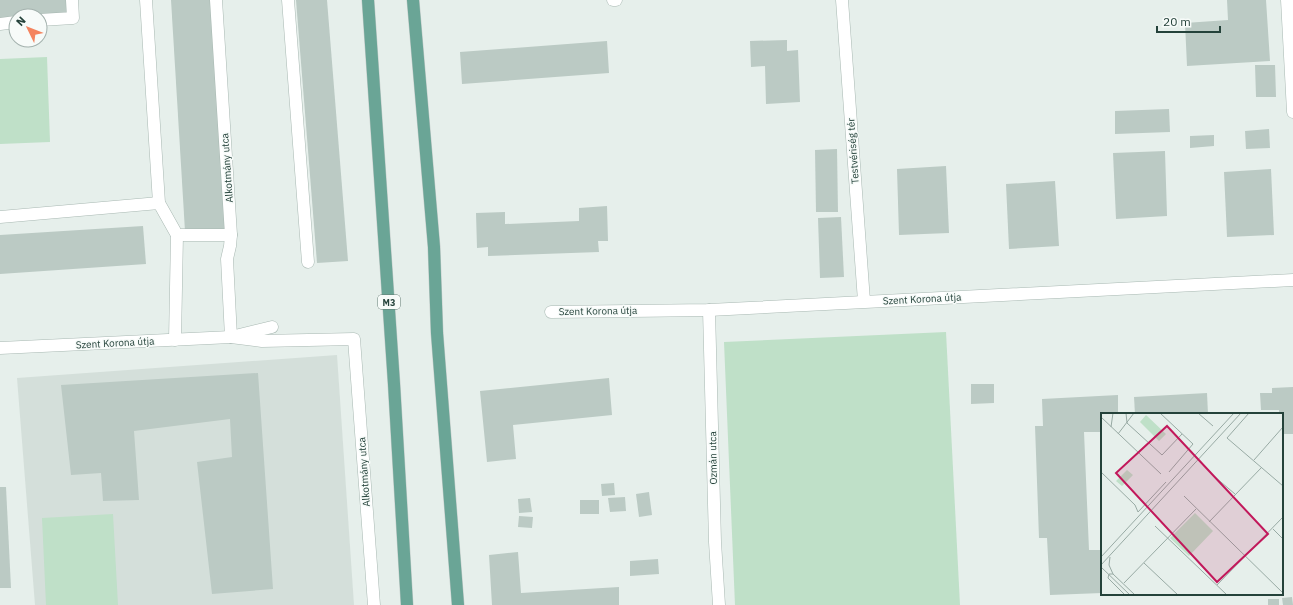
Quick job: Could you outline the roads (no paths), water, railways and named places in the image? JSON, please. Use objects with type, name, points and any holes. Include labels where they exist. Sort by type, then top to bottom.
[{"type":"main road","name":"M3","points":[[368,0],[394,377],[407,605]]},
{"type":"main road","points":[[413,0],[434,247],[437,333],[458,605]]},
{"type":"street","points":[[48,20],[73,18],[72,0]]},
{"type":"street","points":[[146,0],[159,203],[177,235],[175,340]]},
{"type":"street","name":"Alkotmány utca","points":[[216,0],[231,235],[227,259],[231,337]]},
{"type":"street","points":[[288,0],[308,262]]},
{"type":"street","name":"Testvériség tér","points":[[842,0],[864,301]]},
{"type":"street","points":[[1287,0],[1293,112]]},
{"type":"street","points":[[0,217],[159,203]]},
{"type":"street","points":[[177,235],[231,235]]},
{"type":"street","name":"Szent Korona útja","points":[[551,312],[709,310],[1293,280]]},
{"type":"street","name":"Ozmán utca","points":[[709,310],[715,542],[719,605]]},
{"type":"street","name":"Szent Korona útja","points":[[231,337],[272,327]]},
{"type":"street","name":"Szent Korona útja","points":[[0,348],[231,337],[262,341],[354,339]]},
{"type":"street","name":"Alkotmány utca","points":[[354,339],[374,605]]}]
